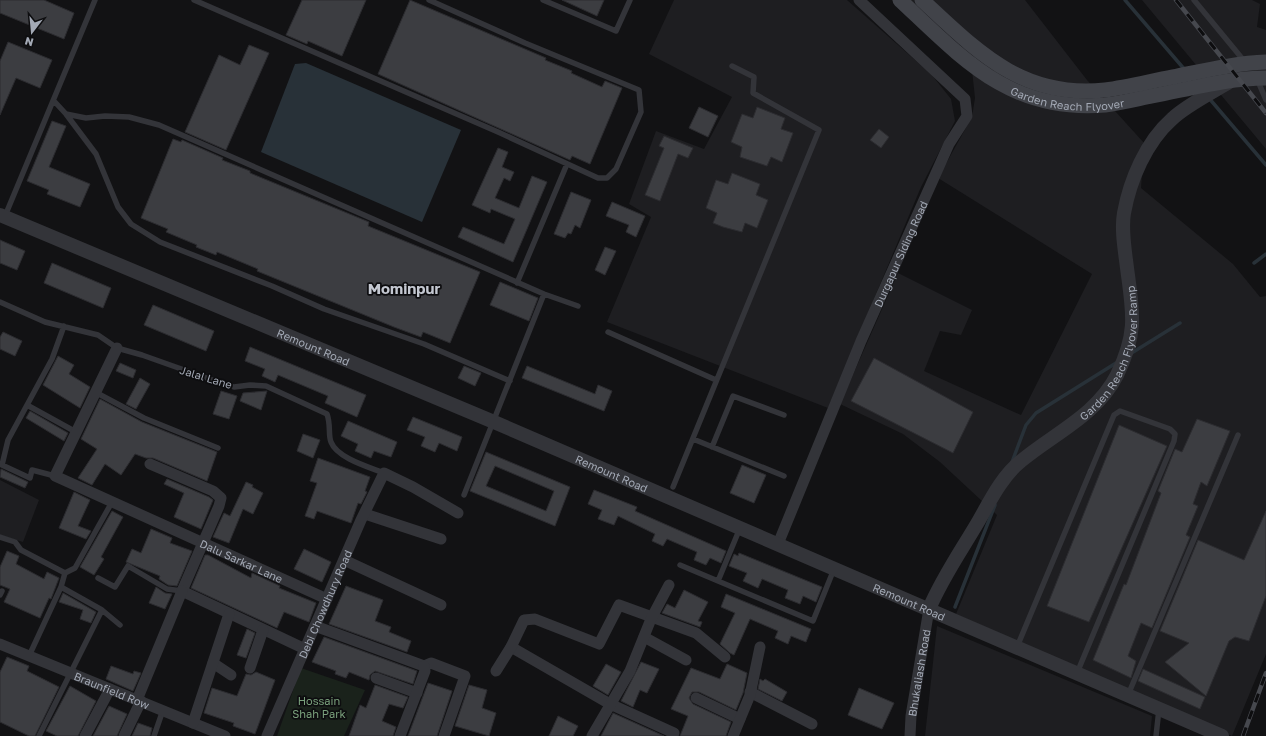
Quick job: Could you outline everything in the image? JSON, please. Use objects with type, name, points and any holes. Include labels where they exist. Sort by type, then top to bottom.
[{"type":"main road","name":"Garden Reach Flyover","points":[[900,0],[977,70],[1009,89],[1044,101],[1075,106],[1105,105],[1261,76]]},
{"type":"main road","name":"Garden Reach Flyover","points":[[922,0],[986,58],[1016,75],[1055,88],[1104,90],[1220,68],[1266,62]]},
{"type":"street","name":"Durgapur Siding Road","points":[[778,544],[861,341],[949,144],[966,116],[965,99],[859,0]]},
{"type":"street","name":"Garden Reach Flyover Ramp","points":[[929,609],[940,583],[999,487],[1020,461],[1072,425],[1097,401],[1116,376],[1132,334],[1133,312],[1124,234],[1124,214],[1136,173],[1148,148],[1172,118],[1229,82]]},
{"type":"street","name":"Remount Road","points":[[2,216],[494,422],[1222,736]]},
{"type":"street","points":[[55,476],[117,348]]},
{"type":"street","points":[[124,736],[202,542],[219,506],[220,498],[213,491],[150,464]]},
{"type":"street","points":[[384,474],[413,487],[458,513]]},
{"type":"street","name":"Debi Chowdhury Road","points":[[267,736],[344,560],[384,474]]},
{"type":"street","name":"Dalu Sarkar Lane","points":[[55,476],[327,599]]},
{"type":"street","points":[[365,514],[441,539]]},
{"type":"street","points":[[344,560],[441,605]]},
{"type":"street","points":[[592,736],[630,671],[652,616],[669,585]]},
{"type":"street","points":[[182,591],[305,649]]},
{"type":"street","points":[[496,671],[511,647],[524,620],[535,619],[599,644],[619,605],[696,633],[725,658]]},
{"type":"street","name":"Bhukaliash Road","points":[[910,736],[911,716],[929,609]]},
{"type":"street","points":[[193,723],[229,614]]},
{"type":"street","points":[[315,626],[424,666],[431,663],[465,676],[444,736]]},
{"type":"street","points":[[250,668],[263,630]]},
{"type":"street","points":[[644,637],[686,660]]},
{"type":"street","name":"Braunfield Row","points":[[1,646],[139,700],[225,736]]},
{"type":"street","points":[[511,647],[610,704],[674,733],[672,736]]},
{"type":"street","points":[[733,736],[750,692],[760,648]]},
{"type":"street","points":[[213,664],[231,675]]},
{"type":"street","points":[[400,736],[425,671],[424,666]]},
{"type":"street","points":[[376,678],[417,692]]},
{"type":"street","points":[[85,736],[110,689]]},
{"type":"street","points":[[750,692],[812,724]]},
{"type":"street","points":[[696,698],[740,719]]},
{"type":"lane","points":[[2,216],[54,101],[95,0]]},
{"type":"lane","points":[[194,0],[498,132],[598,178],[607,178],[616,169],[641,112],[639,90],[525,43],[429,0]]},
{"type":"lane","points":[[543,0],[616,31],[630,0]]},
{"type":"lane","points":[[1194,0],[1250,68]]},
{"type":"lane","points":[[673,487],[819,130],[752,93],[754,77],[732,66]]},
{"type":"lane","points":[[1261,76],[1266,100]]},
{"type":"lane","points":[[54,101],[66,114],[96,154],[118,207],[131,224],[154,238],[324,309],[424,344],[510,381]]},
{"type":"lane","points":[[66,114],[86,118],[129,116],[159,125],[517,283],[578,306]]},
{"type":"lane","points":[[517,283],[567,164]]},
{"type":"lane","points":[[464,495],[544,294]]},
{"type":"lane","name":"Jalal Lane","points":[[0,302],[45,322],[98,335],[117,348],[142,355],[218,382],[234,387],[250,385],[266,386],[285,394],[326,414],[330,424],[330,441],[335,451],[384,474]]},
{"type":"lane","points":[[55,476],[32,470],[30,478],[2,465],[8,440],[52,358],[64,326]]},
{"type":"lane","points":[[608,332],[716,380]]},
{"type":"lane","points":[[96,392],[144,418],[218,448]]},
{"type":"lane","points":[[712,447],[734,396],[784,415]]},
{"type":"lane","points":[[27,405],[76,432]]},
{"type":"lane","points":[[1017,647],[1114,415],[1120,411],[1130,413],[1170,429],[1175,434],[1174,441],[1077,673]]},
{"type":"lane","points":[[1128,695],[1238,435]]},
{"type":"lane","points":[[693,438],[784,476]]},
{"type":"lane","points":[[29,656],[66,573],[75,568],[112,502]]},
{"type":"lane","points":[[718,581],[740,528]]},
{"type":"lane","points":[[0,537],[15,542],[21,550],[66,573]]},
{"type":"lane","points":[[680,565],[813,621],[834,568]]},
{"type":"lane","points":[[98,578],[115,587],[128,566],[167,589],[182,591]]},
{"type":"lane","points":[[61,587],[102,610],[120,625]]},
{"type":"lane","points":[[39,736],[69,672],[102,610]]},
{"type":"lane","points":[[1156,736],[1159,709]]},
{"type":"lane","points":[[154,736],[163,710]]},
{"type":"shaded area","points":[[674,0],[847,0],[931,74],[951,99],[955,121],[921,187],[828,408],[607,322],[651,217],[629,204],[656,131],[704,149],[732,97],[649,54]]},
{"type":"shaded area","points":[[892,0],[1025,0],[1087,80],[1144,143],[1141,188],[1233,264],[1260,297],[1266,296],[1266,654],[1232,736],[956,614],[997,515],[940,462],[903,434],[840,404],[898,273],[972,310],[961,335],[940,331],[924,371],[1021,415],[1092,274],[938,178],[972,117],[975,98],[972,70]]},
{"type":"shaded area","points":[[1142,0],[1252,0],[1260,4],[1257,27],[1266,30],[1266,149]]},
{"type":"shaded area","points":[[306,63],[461,130],[422,222],[261,152],[295,64]]},
{"type":"shaded area","points":[[0,480],[39,500],[23,542],[0,535]]},
{"type":"shaded area","points":[[937,626],[1152,716],[1150,736],[925,736]]},
{"type":"green space","name":"Hossain Shah Park","points":[[301,668],[365,690],[344,736],[277,736]]},
{"type":"building","points":[[0,0],[44,0],[74,13],[64,39],[0,13]]},
{"type":"building","points":[[302,0],[366,0],[342,56],[308,41],[307,44],[286,35]]},
{"type":"building","points":[[410,0],[546,58],[545,60],[572,71],[571,73],[602,87],[605,81],[622,88],[590,164],[572,156],[570,160],[378,74]]},
{"type":"building","points":[[562,0],[604,0],[597,16]]},
{"type":"building","points":[[8,42],[52,60],[40,88],[16,78],[0,115],[0,61]]},
{"type":"building","points":[[249,45],[269,53],[226,150],[185,132],[219,55],[240,65]]},
{"type":"building","points":[[699,107],[718,116],[708,137],[689,128]]},
{"type":"building","points":[[757,107],[785,118],[781,129],[793,133],[782,162],[771,157],[767,166],[740,157],[742,147],[731,142],[742,114],[753,118]]},
{"type":"building","points":[[52,121],[66,126],[49,167],[90,184],[80,207],[47,194],[49,190],[27,181]]},
{"type":"building","points":[[879,129],[889,137],[881,148],[870,140]]},
{"type":"building","points":[[664,136],[693,148],[688,158],[678,154],[660,201],[645,195],[664,148],[659,146]]},
{"type":"building","points":[[173,139],[181,142],[182,140],[223,158],[222,160],[250,171],[250,173],[369,222],[368,226],[480,272],[450,343],[423,332],[421,337],[394,327],[257,271],[258,269],[217,252],[216,255],[196,247],[197,245],[166,232],[168,229],[141,218]]},
{"type":"building","points":[[498,148],[508,152],[502,167],[514,172],[510,181],[504,178],[495,198],[519,208],[532,176],[547,182],[513,262],[458,237],[463,227],[504,244],[515,219],[491,209],[490,213],[472,205]]},
{"type":"building","points":[[732,173],[760,184],[756,195],[768,200],[757,228],[745,223],[742,232],[723,227],[713,223],[717,213],[706,208],[716,180],[728,184]]},
{"type":"building","points":[[571,192],[591,200],[580,228],[575,225],[571,234],[568,233],[565,238],[554,234]]},
{"type":"building","points":[[612,202],[645,216],[636,237],[626,232],[629,225],[606,216]]},
{"type":"building","points":[[0,240],[25,251],[17,270],[0,263]]},
{"type":"building","points":[[605,247],[616,251],[605,275],[595,270]]},
{"type":"building","points":[[52,263],[111,288],[103,308],[44,283]]},
{"type":"building","points":[[500,282],[538,298],[529,321],[490,305]]},
{"type":"building","points":[[153,305],[214,331],[206,351],[144,325]]},
{"type":"building","points":[[3,332],[22,341],[15,356],[0,349],[0,337]]},
{"type":"building","points":[[250,347],[366,395],[357,417],[325,403],[328,396],[278,375],[275,382],[262,376],[265,369],[245,361]]},
{"type":"building","points":[[58,356],[74,365],[69,374],[90,387],[80,408],[43,385]]},
{"type":"building","points":[[874,358],[973,412],[953,453],[851,401]]},
{"type":"building","points":[[120,363],[136,370],[133,378],[116,371]]},
{"type":"building","points":[[464,366],[481,373],[475,386],[458,378]]},
{"type":"building","points":[[527,366],[595,394],[598,385],[612,391],[604,411],[522,378]]},
{"type":"building","points":[[140,378],[150,384],[136,409],[126,404]]},
{"type":"building","points":[[221,391],[237,396],[229,419],[213,414]]},
{"type":"building","points":[[267,391],[261,410],[240,401],[243,393]]},
{"type":"building","points":[[100,399],[142,422],[217,452],[207,481],[153,458],[146,458],[135,454],[121,475],[105,464],[92,485],[78,478],[97,449],[81,439]]},
{"type":"building","points":[[30,411],[68,433],[64,441],[26,418]]},
{"type":"building","points":[[413,417],[462,437],[457,451],[439,443],[435,452],[421,446],[425,437],[407,430]]},
{"type":"building","points":[[1197,419],[1230,431],[1207,486],[1201,482],[1193,504],[1198,506],[1186,535],[1190,537],[1152,628],[1141,623],[1128,656],[1136,661],[1131,678],[1093,660],[1124,584],[1126,585],[1161,493],[1158,491],[1175,449],[1182,452]]},
{"type":"building","points":[[348,421],[397,442],[391,457],[374,451],[371,458],[355,451],[358,444],[341,436]]},
{"type":"building","points":[[1119,425],[1167,446],[1089,622],[1047,606]]},
{"type":"building","points":[[303,434],[320,440],[313,458],[297,451]]},
{"type":"building","points":[[486,452],[570,487],[555,526],[470,491]],"holes":[[[495,466],[554,491],[546,511],[486,486]]]},
{"type":"building","points":[[318,458],[370,477],[365,491],[367,492],[361,504],[358,503],[351,523],[317,511],[314,519],[305,516],[317,483],[310,481]]},
{"type":"building","points":[[742,465],[766,475],[754,503],[730,493]]},
{"type":"building","points":[[1,469],[28,482],[25,488],[0,477]]},
{"type":"building","points":[[167,479],[213,500],[201,529],[174,517],[184,493],[164,484]]},
{"type":"building","points":[[246,482],[253,485],[252,487],[263,493],[253,514],[243,509],[229,543],[213,537],[224,513],[230,516]]},
{"type":"building","points":[[594,490],[637,507],[635,511],[726,551],[721,563],[710,558],[706,565],[694,560],[697,552],[667,539],[663,546],[652,541],[655,534],[618,516],[614,525],[598,519],[602,510],[588,504]]},
{"type":"building","points":[[74,492],[90,500],[78,526],[91,531],[86,539],[59,528]]},
{"type":"building","points":[[112,511],[123,517],[101,557],[104,559],[94,575],[80,567]]},
{"type":"building","points":[[1266,511],[1266,596],[1249,641],[1235,637],[1229,641],[1206,696],[1165,662],[1189,643],[1160,631],[1198,540],[1244,560]]},
{"type":"building","points":[[151,529],[172,538],[170,543],[192,551],[177,586],[168,585],[159,579],[160,576],[126,562],[132,549],[141,553]]},
{"type":"building","points":[[304,549],[331,562],[322,582],[294,569]]},
{"type":"building","points":[[7,551],[19,556],[16,564],[44,579],[47,572],[59,578],[51,599],[49,598],[40,618],[4,602],[10,589],[0,585],[0,567]]},
{"type":"building","points":[[739,553],[822,587],[816,602],[803,596],[800,604],[785,598],[788,590],[762,579],[758,588],[743,581],[747,573],[729,566],[734,554],[738,556]]},
{"type":"building","points":[[205,555],[208,555],[251,578],[252,573],[280,586],[279,588],[316,603],[309,622],[284,612],[277,628],[191,588]]},
{"type":"building","points":[[346,586],[383,600],[375,621],[391,627],[389,632],[411,641],[407,652],[329,624]]},
{"type":"building","points":[[156,587],[165,593],[172,594],[165,609],[149,603]]},
{"type":"building","points":[[684,590],[708,602],[698,621],[702,622],[700,627],[662,613],[667,604],[675,608]]},
{"type":"building","points":[[63,593],[96,612],[91,623],[80,619],[83,610],[59,602]]},
{"type":"building","points":[[726,594],[811,629],[806,642],[791,636],[788,644],[775,638],[778,631],[750,619],[734,655],[730,653],[720,644],[735,613],[721,607]]},
{"type":"building","points":[[247,629],[255,633],[246,658],[237,655]]},
{"type":"building","points":[[324,637],[417,671],[413,684],[375,671],[370,675],[369,680],[349,672],[346,678],[335,674],[336,671],[312,662]]},
{"type":"building","points":[[7,657],[29,666],[27,671],[59,687],[35,736],[29,736],[0,722],[0,672]]},
{"type":"building","points":[[641,662],[659,669],[647,693],[640,690],[633,707],[621,701]]},
{"type":"building","points":[[606,664],[621,672],[608,695],[593,686]]},
{"type":"building","points":[[727,664],[747,673],[743,693],[736,710],[699,692],[692,692],[689,698],[693,704],[731,722],[726,736],[680,736],[688,716],[671,709],[691,668],[720,679]]},
{"type":"building","points":[[111,666],[133,674],[134,671],[141,673],[133,691],[106,679]]},
{"type":"building","points":[[1143,669],[1205,697],[1200,709],[1138,681]]},
{"type":"building","points":[[256,672],[275,680],[255,734],[233,726],[234,723],[204,713],[212,688],[237,696],[246,674],[251,675]]},
{"type":"building","points":[[760,679],[763,681],[765,679],[787,692],[782,701],[758,689]]},
{"type":"building","points":[[428,683],[452,691],[437,736],[408,736]]},
{"type":"building","points":[[375,685],[408,697],[403,708],[389,704],[382,721],[396,727],[393,736],[349,736],[360,705],[366,708]]},
{"type":"building","points":[[469,685],[487,690],[482,708],[496,713],[489,736],[455,726]]},
{"type":"building","points":[[70,686],[96,701],[78,736],[57,736],[46,731]]},
{"type":"building","points":[[859,688],[894,703],[882,729],[848,715]]},
{"type":"building","points":[[109,706],[127,714],[117,736],[93,736]]},
{"type":"building","points":[[613,713],[664,736],[601,736]]},
{"type":"building","points":[[558,716],[578,726],[573,736],[549,736]]},
{"type":"building","points":[[138,723],[152,728],[150,736],[132,736]]},
{"type":"waterway","points":[[1125,0],[1185,70]]},
{"type":"waterway","points":[[1208,97],[1266,165]]},
{"type":"waterway","points":[[1254,263],[1266,254]]},
{"type":"waterway","points":[[1130,354],[1180,323]]},
{"type":"waterway","points":[[1012,462],[1026,425],[1036,413],[1116,363]]},
{"type":"waterway","points":[[955,607],[995,505]]},
{"type":"railway","points":[[1176,0],[1266,113]]},
{"type":"railway","points":[[1243,736],[1266,673]]},
{"type":"district","name":"Mominpur","points":[[404,288]]}]
